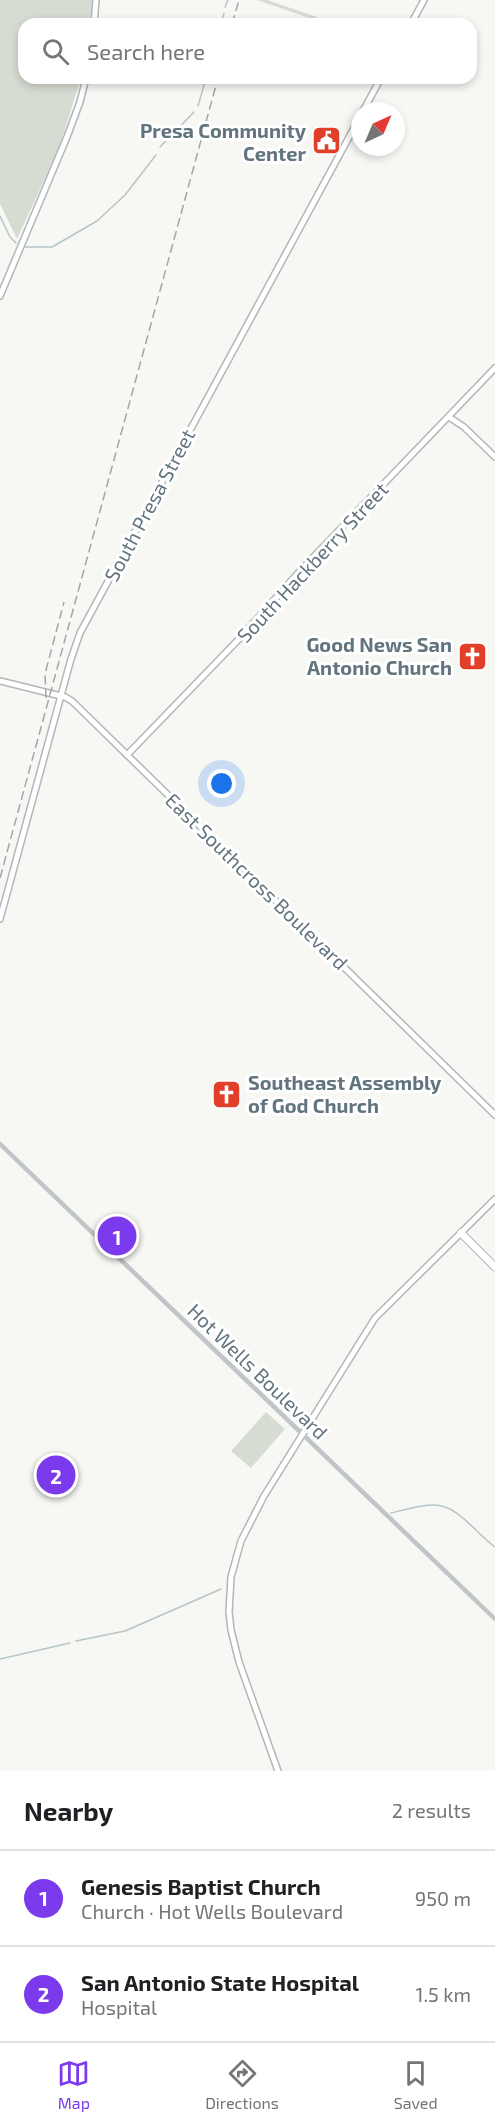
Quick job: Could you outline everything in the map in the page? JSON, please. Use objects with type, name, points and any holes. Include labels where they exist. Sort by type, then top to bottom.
[{"type":"highway","points":[[460,1233],[495,1267]]},
{"type":"main road","points":[[94,18],[96,0]]},
{"type":"main road","points":[[414,18],[424,0]]},
{"type":"main road","points":[[0,296],[67,137],[84,84]]},
{"type":"main road","points":[[368,102],[378,84]]},
{"type":"main road","name":"South Presa Street","points":[[0,919],[60,696],[83,627],[351,134]]},
{"type":"main road","name":"South Hackberry Street","points":[[128,755],[495,368]]},
{"type":"main road","points":[[449,417],[464,427],[495,457]]},
{"type":"main road","name":"East Southcross Boulevard","points":[[0,681],[72,701],[495,1115]]},
{"type":"main road","points":[[278,1771],[234,1647],[229,1612],[229,1594],[236,1557],[247,1526],[375,1318],[495,1199]]},
{"type":"street","name":"Hot Wells Boulevard","points":[[0,1144],[495,1619]]},
{"type":"shaded area","points":[[0,0],[92,0],[90,18],[18,18],[18,84],[79,84],[59,148],[17,239],[0,204]]},
{"type":"shaded area","points":[[257,0],[267,0],[317,17],[309,18]]},
{"type":"shaded area","points":[[266,1412],[285,1429],[251,1468],[231,1451]]},
{"type":"waterway","points":[[225,7],[228,0]]},
{"type":"waterway","points":[[223,18],[224,13]]},
{"type":"waterway","points":[[198,106],[204,84]]},
{"type":"waterway","points":[[160,147],[194,112]]},
{"type":"waterway","points":[[25,247],[52,247],[97,221],[125,195],[156,155]]},
{"type":"waterway","points":[[0,216],[10,237],[16,243]]},
{"type":"waterway","points":[[391,1513],[422,1506],[442,1506],[459,1514],[495,1547]]},
{"type":"waterway","points":[[76,1641],[125,1631],[221,1589]]},
{"type":"waterway","points":[[0,1659],[70,1643]]},
{"type":"railway","points":[[234,18],[239,0]]},
{"type":"railway","points":[[0,878],[216,84]]},
{"type":"railway","points":[[46,698],[45,674],[64,602]]},
{"type":"place","name":"Presa Community Center","points":[[327,141]]},
{"type":"place","name":"Good News San Antonio Church","points":[[473,656]]},
{"type":"place","name":"Southeast Assembly of God Church","points":[[227,1094]]},
{"type":"place","name":"Genesis Baptist Church","points":[[117,1236]]},
{"type":"place","name":"San Antonio State Hospital","points":[[56,1475]]}]
